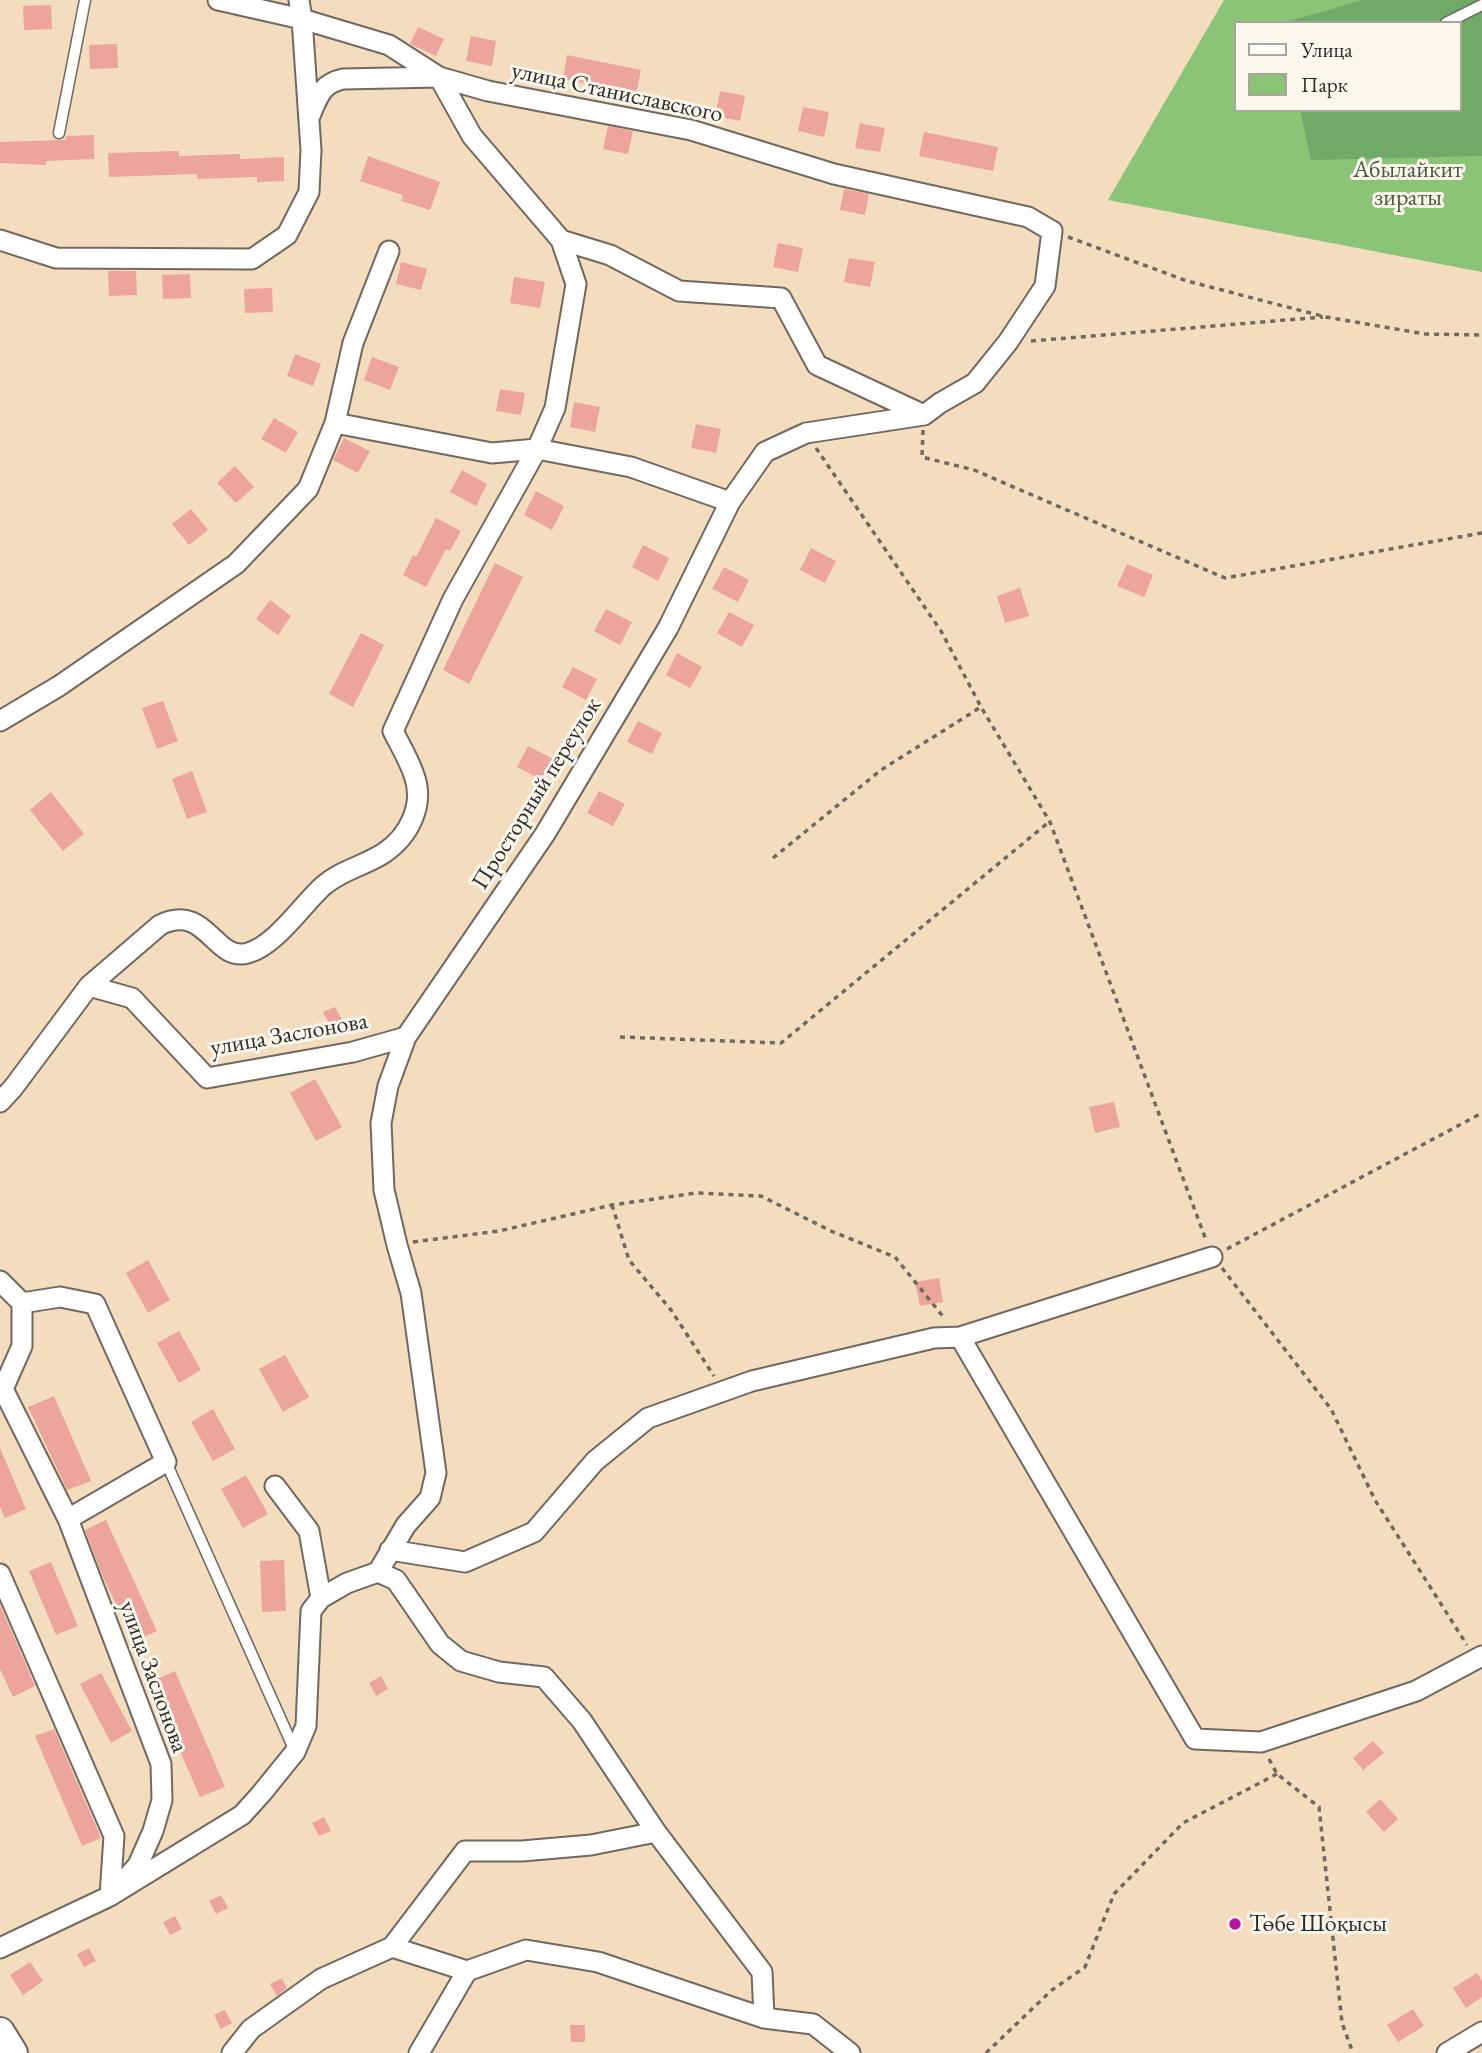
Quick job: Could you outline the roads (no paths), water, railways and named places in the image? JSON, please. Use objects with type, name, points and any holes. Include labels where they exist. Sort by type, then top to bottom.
[{"type":"main road","points":[[0,2032],[13,2053]]},
{"type":"street","name":"улица Станиславского","points":[[218,0],[301,9],[389,45],[439,77],[488,91],[691,130],[834,174],[1028,217],[1052,231]]},
{"type":"street","points":[[0,240],[56,258],[252,259],[287,235],[309,192],[311,150],[301,9]]},
{"type":"street","points":[[0,1101],[13,1088],[89,986],[160,925],[172,919],[195,922],[230,952],[247,954],[283,929],[333,877],[383,853],[401,838],[415,817],[416,787],[415,777],[393,731],[453,599],[537,449],[555,408],[576,284],[561,240],[472,136],[439,77],[343,79],[331,82],[324,87],[309,117]]},
{"type":"street","name":"Просторный переулок","points":[[378,1572],[406,1525],[430,1498],[436,1474],[411,1293],[384,1190],[381,1123],[388,1086],[406,1037],[545,834],[668,628],[730,502],[765,452],[806,433],[924,415],[975,383],[1008,342],[1045,286],[1052,231]]},
{"type":"street","points":[[561,240],[610,255],[679,292],[781,298],[817,365],[924,415]]},
{"type":"street","points":[[0,721],[59,685],[236,564],[308,489],[335,423],[353,343],[388,251]]},
{"type":"street","points":[[335,423],[492,453],[537,449],[631,467],[730,502]]},
{"type":"street","name":"улица Заслонова","points":[[89,986],[132,998],[207,1078],[353,1052],[406,1037]]},
{"type":"street","points":[[390,1550],[465,1562],[534,1532],[595,1461],[648,1418],[752,1381],[865,1352],[934,1338],[960,1337],[1212,1256]]},
{"type":"street","points":[[0,1281],[22,1303],[60,1297],[95,1304],[166,1462],[68,1519]]},
{"type":"street","name":"улица Заслонова","points":[[22,1303],[22,1346],[2,1388],[68,1519],[161,1764],[162,1800],[153,1831],[138,1865],[110,1896]]},
{"type":"street","points":[[960,1337],[1195,1739],[1261,1742],[1416,1690],[1479,1657]]},
{"type":"street","points":[[275,1486],[309,1531],[321,1598]]},
{"type":"street","points":[[0,1948],[110,1896],[242,1815],[295,1752],[306,1726],[311,1611],[321,1598],[347,1583],[378,1572],[396,1580],[440,1644],[461,1661],[499,1672],[544,1677],[582,1721],[656,1832],[762,1972],[764,2018]]},
{"type":"street","points":[[0,1574],[114,1836],[110,1896]]},
{"type":"street","points":[[232,2053],[251,2029],[321,1979],[392,1947],[465,1852],[522,1852],[591,1845],[656,1832]]},
{"type":"street","points":[[392,1947],[467,1971],[526,1950],[598,1962],[764,2018],[813,2024],[850,2053]]},
{"type":"street","points":[[419,2053],[467,1971]]},
{"type":"street","points":[[1447,2053],[1482,2032]]},
{"type":"lane","points":[[59,133],[85,0]]},
{"type":"lane","points":[[1450,21],[1482,5]]},
{"type":"lane","points":[[166,1462],[295,1752]]},
{"type":"place","name":"Төбе Шоқысы","points":[[1235,1924]]},
{"type":"park label","name":"Абылайкит зираты","points":[[1408,184]]}]
